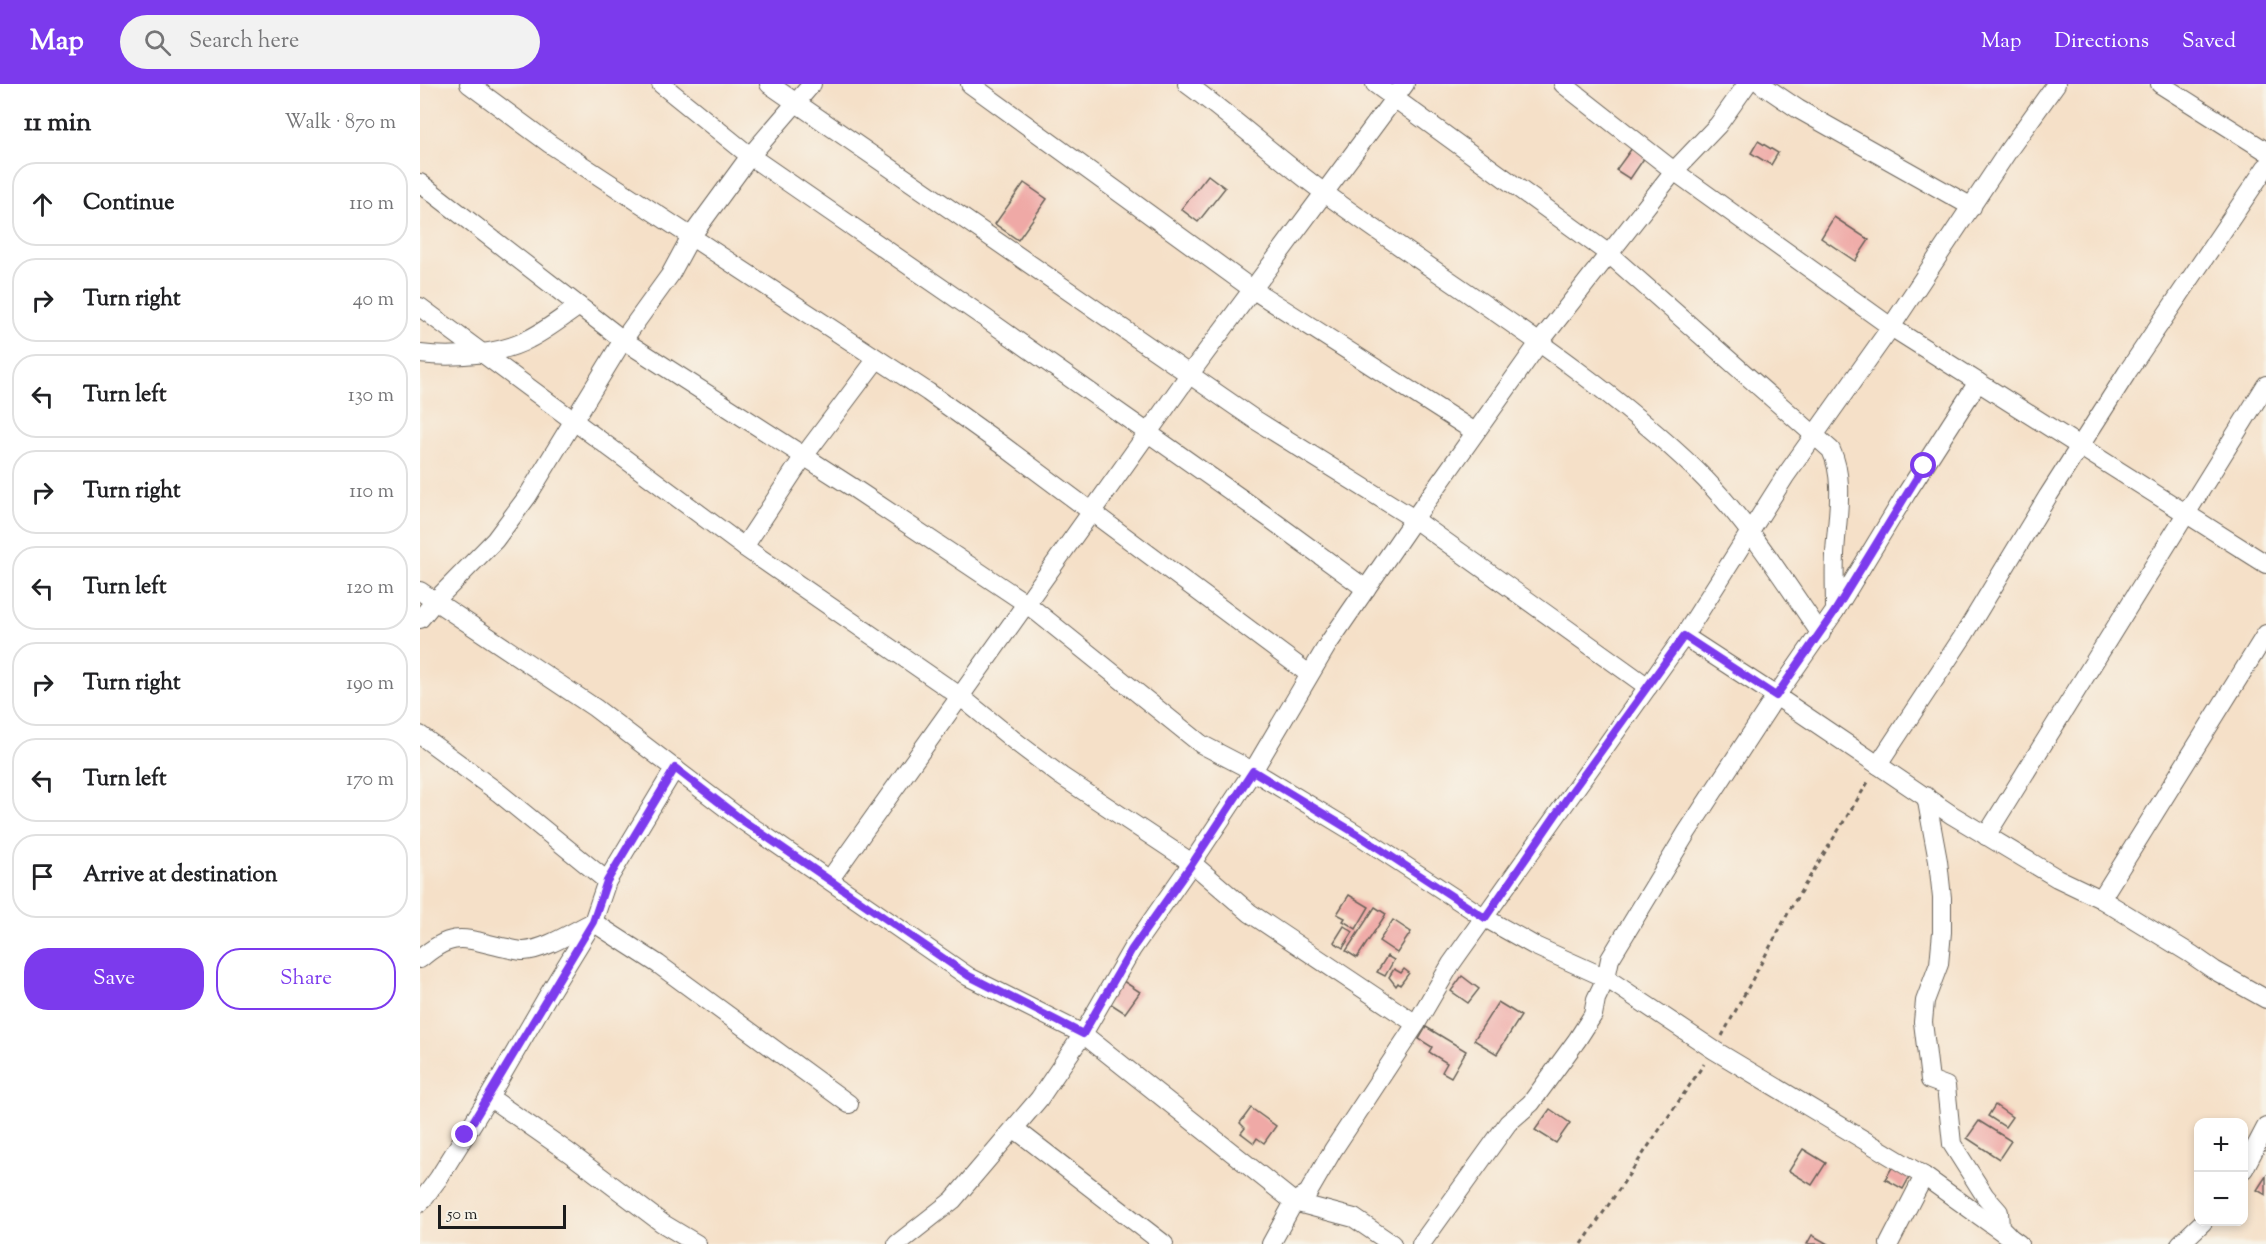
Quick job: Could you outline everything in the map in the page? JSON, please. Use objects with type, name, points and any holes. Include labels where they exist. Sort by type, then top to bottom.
[{"type":"street","points":[[469,84],[550,144],[1002,445],[1309,674]]},
{"type":"street","points":[[661,84],[750,156],[985,318],[1366,589]]},
{"type":"street","points":[[769,84],[1189,375],[1285,439],[1414,519],[1648,687]]},
{"type":"street","points":[[420,619],[427,596],[495,540],[527,497],[623,340],[670,275],[690,238],[750,156],[812,84]]},
{"type":"street","points":[[970,84],[1252,289],[1475,432]]},
{"type":"street","points":[[1187,84],[1324,193],[1539,343],[1596,386],[1672,449],[1699,473],[1749,532],[1821,634]]},
{"type":"street","points":[[1375,84],[1609,254],[1831,450],[1836,460],[1839,478],[1835,611]]},
{"type":"street","points":[[830,879],[1189,375],[1405,84]]},
{"type":"street","points":[[1563,84],[1674,171],[1891,327],[2266,564]]},
{"type":"street","points":[[897,1244],[953,1200],[1039,1099],[1083,1034],[1132,949],[1192,864],[1253,771],[1309,674],[1414,519],[1539,343],[1674,171],[1718,125],[1747,84]]},
{"type":"street","points":[[1761,84],[1798,109],[1972,207]]},
{"type":"street","points":[[1270,1244],[1294,1202],[1308,1193],[1333,1150],[1416,1024],[1451,964],[1684,636],[1814,434],[1891,327],[2008,151],[2056,84]]},
{"type":"street","points":[[2160,84],[2266,151]]},
{"type":"street","points":[[1878,765],[1964,635],[2080,446],[2175,300],[2266,167]]},
{"type":"street","points":[[420,183],[623,340],[804,456],[1027,604],[1201,744],[1253,771],[1357,834],[1485,918],[1535,946],[1606,978],[1714,1050],[1923,1176],[2018,1243]]},
{"type":"street","points":[[420,354],[439,357],[481,354],[527,341],[579,306]]},
{"type":"street","points":[[420,307],[744,547],[961,697],[1061,776],[1192,864],[1250,913],[1416,1024]]},
{"type":"street","points":[[744,547],[804,456],[876,360]]},
{"type":"street","points":[[1421,1244],[1508,1123],[1531,1103],[1577,1040],[1593,1015],[1610,959],[1687,832],[1776,696],[1821,634],[1906,494],[1978,382]]},
{"type":"street","points":[[1986,836],[2266,386]]},
{"type":"street","points":[[427,596],[595,708],[742,820],[969,976],[1083,1034],[1294,1202],[1354,1218],[1392,1244]]},
{"type":"street","points":[[2102,899],[2266,633]]},
{"type":"street","points":[[1684,636],[1986,836],[2056,878],[2102,899],[2214,970],[2266,999]]},
{"type":"street","points":[[420,735],[500,793],[607,881]]},
{"type":"street","points":[[420,1203],[438,1179],[489,1097],[593,922],[607,881],[675,768]]},
{"type":"street","points":[[1926,796],[1942,898],[1939,964],[1925,1001],[1923,1022],[1930,1080],[1946,1086],[1952,1143],[1985,1196],[1999,1212],[2000,1227],[2018,1243]]},
{"type":"street","points":[[420,959],[436,945],[449,939],[467,939],[525,951],[541,947],[593,922]]},
{"type":"street","points":[[593,922],[658,964],[849,1104]]},
{"type":"street","points":[[489,1097],[568,1152],[662,1223],[697,1244]]},
{"type":"street","points":[[2248,1161],[2266,1127]]},
{"type":"street","points":[[1015,1129],[1164,1244]]},
{"type":"street","points":[[1889,1244],[1923,1176]]},
{"type":"street","points":[[2180,1244],[2198,1226]]},
{"type":"path","points":[[1582,1244],[1714,1050],[1793,904],[1878,765]]},
{"type":"building","points":[[1758,141],[1778,153],[1771,165],[1751,153]]},
{"type":"building","points":[[1632,148],[1645,157],[1630,179],[1616,170]]},
{"type":"building","points":[[1208,175],[1225,188],[1198,222],[1181,209]]},
{"type":"building","points":[[1024,183],[1047,199],[1018,240],[995,224]]},
{"type":"building","points":[[1834,217],[1869,240],[1855,261],[1821,238]]},
{"type":"building","points":[[1349,895],[1369,907],[1356,929],[1343,921],[1345,918],[1337,914]]},
{"type":"building","points":[[1375,907],[1386,914],[1357,958],[1346,951]]},
{"type":"building","points":[[1393,920],[1411,932],[1397,953],[1379,941]]},
{"type":"building","points":[[1344,926],[1353,932],[1343,948],[1334,942]]},
{"type":"building","points":[[1387,956],[1394,960],[1385,976],[1377,972]]},
{"type":"building","points":[[1394,969],[1401,973],[1404,969],[1409,973],[1400,985],[1398,983],[1396,986],[1389,977]]},
{"type":"building","points":[[1462,976],[1479,989],[1468,1003],[1451,991]]},
{"type":"building","points":[[1117,977],[1140,992],[1125,1013],[1102,998]]},
{"type":"building","points":[[1498,1002],[1521,1016],[1497,1054],[1474,1040]]},
{"type":"building","points":[[1426,1027],[1466,1051],[1451,1077],[1442,1072],[1447,1063],[1429,1052],[1432,1047],[1419,1039]]},
{"type":"building","points":[[1995,1105],[2012,1117],[2005,1127],[1988,1116]]},
{"type":"building","points":[[1251,1108],[1276,1126],[1264,1143],[1257,1138],[1254,1143],[1241,1133],[1245,1128],[1240,1123]]},
{"type":"building","points":[[1550,1109],[1570,1123],[1556,1143],[1535,1130]]},
{"type":"building","points":[[1979,1121],[2011,1141],[1999,1159],[1967,1138]]},
{"type":"building","points":[[1803,1149],[1826,1163],[1812,1185],[1789,1171]]},
{"type":"building","points":[[1893,1166],[1910,1176],[1903,1189],[1885,1179]]},
{"type":"building","points":[[2266,1176],[2266,1195],[2257,1190]]},
{"type":"building","points":[[1812,1235],[1828,1244],[1807,1244]]},
{"type":"route","points":[[465,1135],[593,922],[607,881],[675,768],[742,820],[969,976],[1083,1034],[1132,949],[1192,864],[1253,771],[1357,834],[1485,918],[1570,794],[1684,636],[1776,696],[1821,634],[1924,466]]}]
